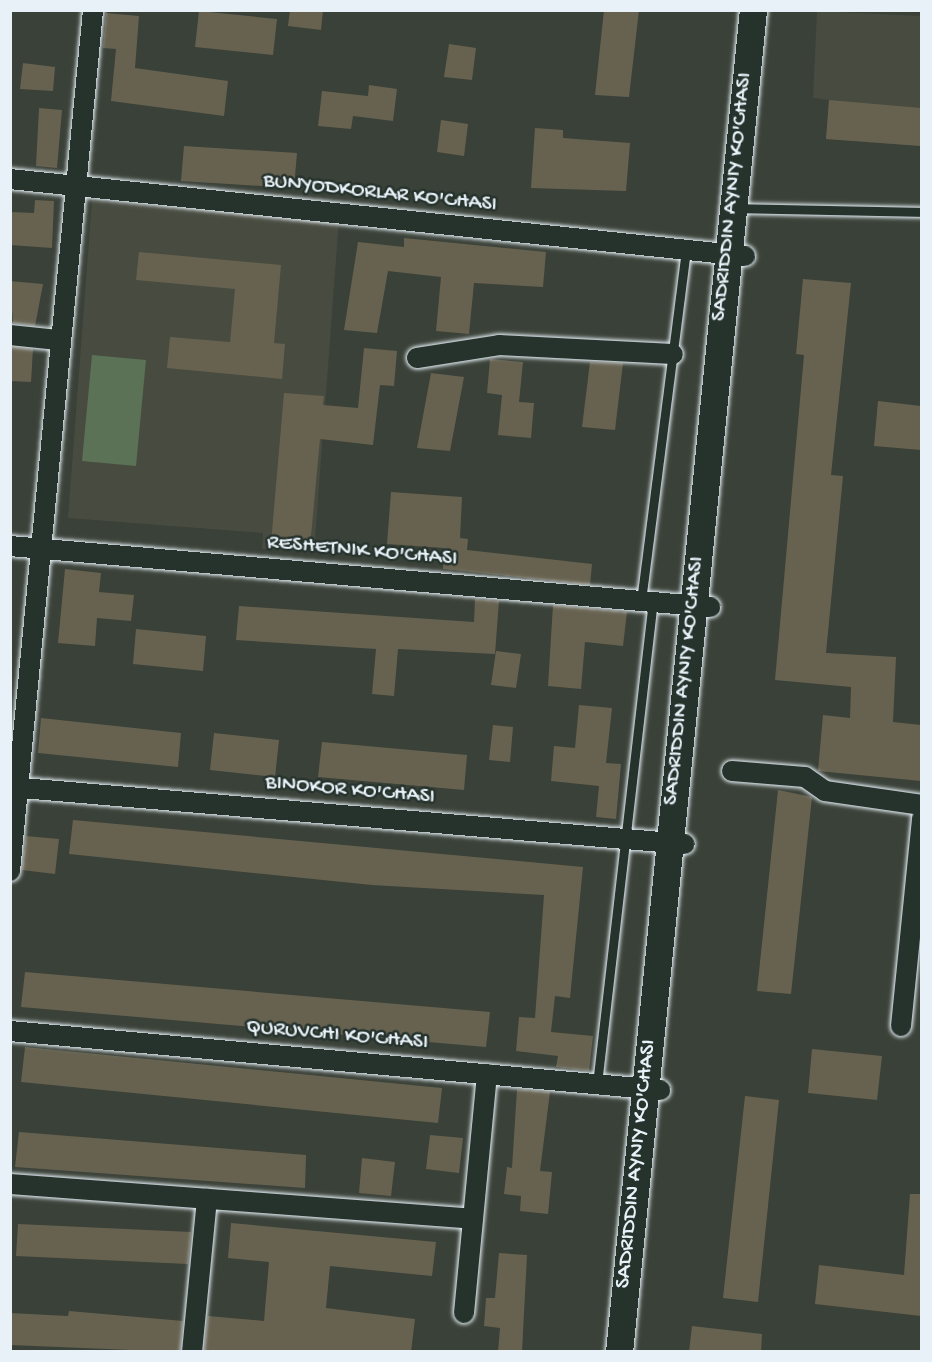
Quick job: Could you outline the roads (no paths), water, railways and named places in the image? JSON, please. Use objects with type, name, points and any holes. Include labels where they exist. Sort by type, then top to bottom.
[{"type":"main road","name":"SADRIDDIN AYNIY KO'CHASI","points":[[741,208],[753,10]]},
{"type":"main road","name":"SADRIDDIN AYNIY KO'CHASI","points":[[619,1352],[652,1089],[702,606],[735,255],[771,10]]},
{"type":"main road","name":"SADRIDDIN AYNIY KO'CHASI","points":[[636,1352],[652,1089]]},
{"type":"street","points":[[10,871],[14,787],[42,549],[58,340],[93,10]]},
{"type":"street","name":"BUNYODKORLAR KO'CHASI","points":[[10,179],[735,255]]},
{"type":"street","points":[[10,335],[58,340]]},
{"type":"street","points":[[417,358],[499,345],[673,354]]},
{"type":"street","name":"RESHETNIK KO'CHASI","points":[[10,546],[702,606]]},
{"type":"street","points":[[732,771],[805,777],[825,791],[921,806]]},
{"type":"street","name":"BINOKOR KO'CHASI","points":[[14,787],[677,843]]},
{"type":"street","points":[[901,1026],[921,818]]},
{"type":"street","name":"QURUVCHI KO'CHASI","points":[[10,1031],[652,1089]]},
{"type":"street","points":[[464,1312],[487,1074]]},
{"type":"street","points":[[10,1184],[473,1219]]},
{"type":"street","points":[[192,1352],[207,1199]]},
{"type":"lane","points":[[741,208],[921,212]]},
{"type":"lane","points":[[597,1084],[625,839],[673,354],[686,250]]}]
